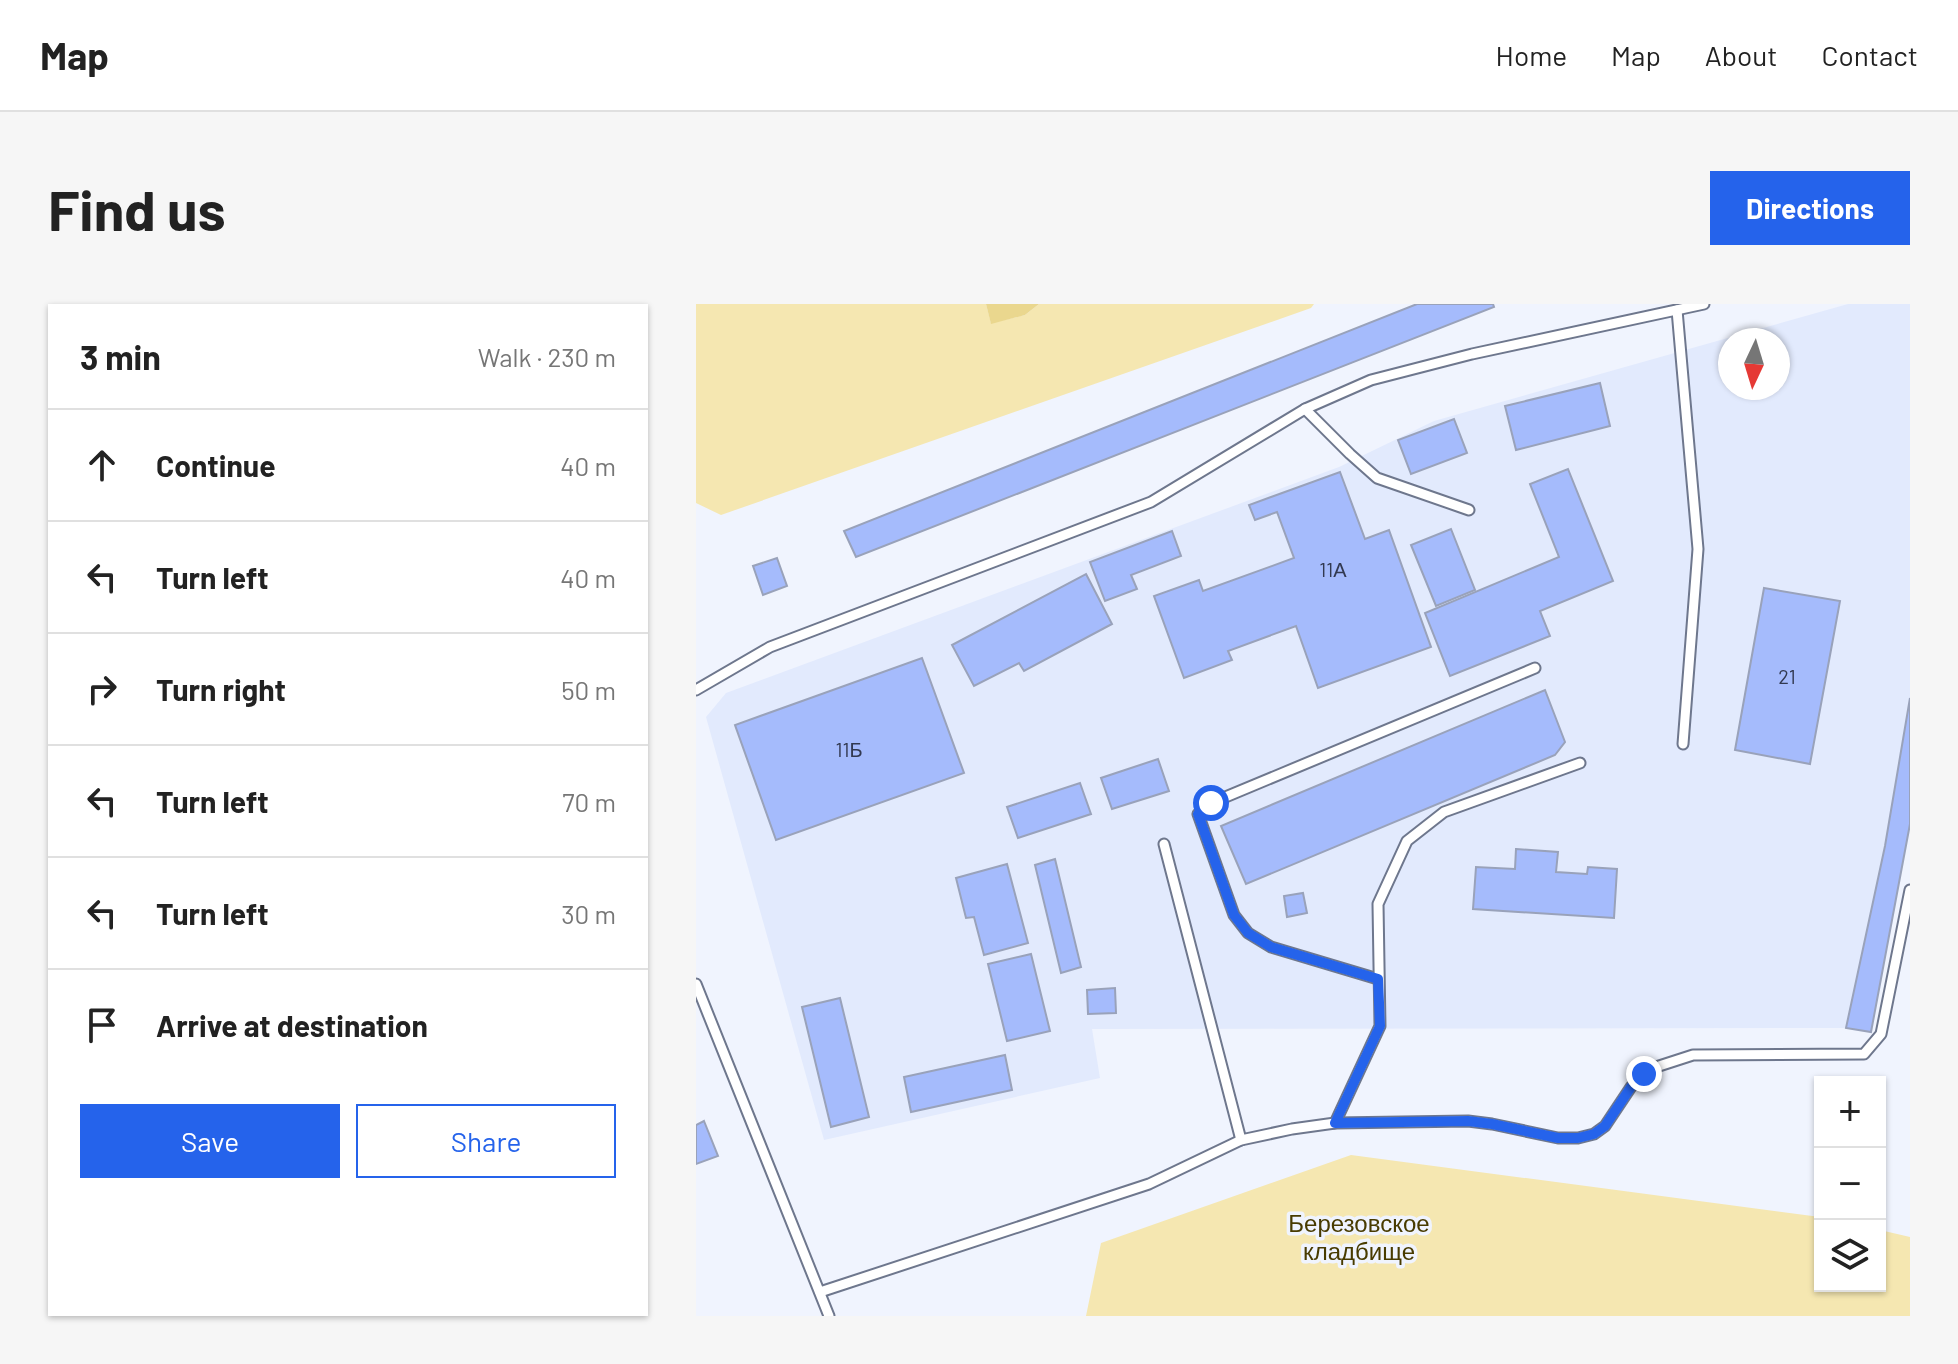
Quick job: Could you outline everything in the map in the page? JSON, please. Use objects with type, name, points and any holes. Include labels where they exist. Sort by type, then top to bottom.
[{"type":"lane","points":[[696,690],[770,647],[1151,502],[1305,409],[1371,380],[1472,354],[1704,304]]},
{"type":"lane","points":[[1677,310],[1698,549],[1683,744]]},
{"type":"lane","points":[[1305,409],[1377,478],[1469,510]]},
{"type":"lane","points":[[1378,979],[1271,947],[1248,933],[1234,915],[1198,814],[1211,803],[1535,668]]},
{"type":"lane","points":[[1335,1123],[1380,1026],[1378,904],[1407,841],[1444,812],[1580,763]]},
{"type":"lane","points":[[1164,844],[1241,1140]]},
{"type":"lane","points":[[820,1292],[1149,1184],[1241,1140],[1335,1123],[1468,1121],[1558,1138],[1578,1138],[1594,1134],[1605,1126],[1631,1087],[1644,1074],[1693,1055],[1864,1054],[1881,1034],[1910,890]]},
{"type":"lane","points":[[696,984],[829,1316]]},
{"type":"shaded area","points":[[986,304],[1039,304],[1025,315],[991,324]]},
{"type":"shaded area","points":[[1848,304],[1910,304],[1910,698],[1885,846],[1846,1028],[1092,1029],[1100,1078],[824,1140],[706,717],[726,693],[1339,467],[1434,421],[1718,341],[1718,400],[1790,400],[1790,328],[1763,328]]},
{"type":"green space","points":[[696,304],[986,304],[991,323],[1025,315],[1039,304],[1314,304],[1311,308],[721,515],[696,503]]},
{"type":"green space","name":"Березовское кладбище","points":[[1351,1155],[1814,1216],[1814,1292],[1886,1292],[1886,1231],[1910,1237],[1910,1316],[1086,1316],[1101,1243]]},
{"type":"building","points":[[1417,304],[1493,304],[1494,307],[856,557],[844,531]]},
{"type":"building","points":[[1600,383],[1610,426],[1516,450],[1505,406]]},
{"type":"building","points":[[1454,419],[1467,453],[1411,474],[1398,440]]},
{"type":"building","points":[[1568,469],[1613,581],[1540,611],[1550,636],[1450,676],[1425,613],[1559,557],[1530,484]]},
{"type":"building","points":[[1340,472],[1365,539],[1389,530],[1431,647],[1318,688],[1296,626],[1228,651],[1232,660],[1184,678],[1154,596],[1199,580],[1203,591],[1294,558],[1277,512],[1255,520],[1249,505]]},
{"type":"building","points":[[1451,529],[1475,590],[1436,606],[1411,545]]},
{"type":"building","points":[[1172,531],[1181,556],[1131,575],[1137,589],[1105,601],[1090,562]]},
{"type":"building","points":[[777,558],[787,586],[763,595],[753,566]]},
{"type":"building","points":[[1086,574],[1112,624],[1024,671],[1019,663],[974,686],[952,645]]},
{"type":"building","points":[[1764,588],[1840,601],[1810,764],[1735,750]]},
{"type":"building","points":[[922,658],[964,773],[776,840],[735,725]]},
{"type":"building","points":[[1545,690],[1565,742],[1555,755],[1246,884],[1221,826]]},
{"type":"building","points":[[1910,698],[1910,824],[1871,1032],[1846,1028],[1885,846]]},
{"type":"building","points":[[1158,759],[1169,791],[1112,809],[1101,778]]},
{"type":"building","points":[[1080,783],[1091,814],[1018,838],[1007,807]]},
{"type":"building","points":[[1516,849],[1558,852],[1556,872],[1587,874],[1588,867],[1617,869],[1614,918],[1473,909],[1476,867],[1515,869]]},
{"type":"building","points":[[1055,859],[1081,967],[1061,973],[1035,865]]},
{"type":"building","points":[[1007,864],[1028,943],[984,955],[974,917],[966,918],[956,878]]},
{"type":"building","points":[[1303,893],[1307,913],[1287,917],[1284,896]]},
{"type":"building","points":[[1031,954],[1050,1031],[1007,1041],[988,964]]},
{"type":"building","points":[[1115,988],[1116,1013],[1088,1014],[1087,990]]},
{"type":"building","points":[[840,998],[869,1117],[831,1127],[802,1007]]},
{"type":"building","points":[[1005,1055],[1012,1090],[911,1112],[904,1077]]},
{"type":"building","points":[[704,1121],[718,1156],[696,1164],[696,1125]]},
{"type":"route","points":[[1211,803],[1198,814],[1234,915],[1248,933],[1271,947],[1378,979],[1380,1026],[1335,1123],[1468,1121],[1558,1138],[1578,1138],[1594,1134],[1605,1126],[1631,1087],[1644,1074]]}]
